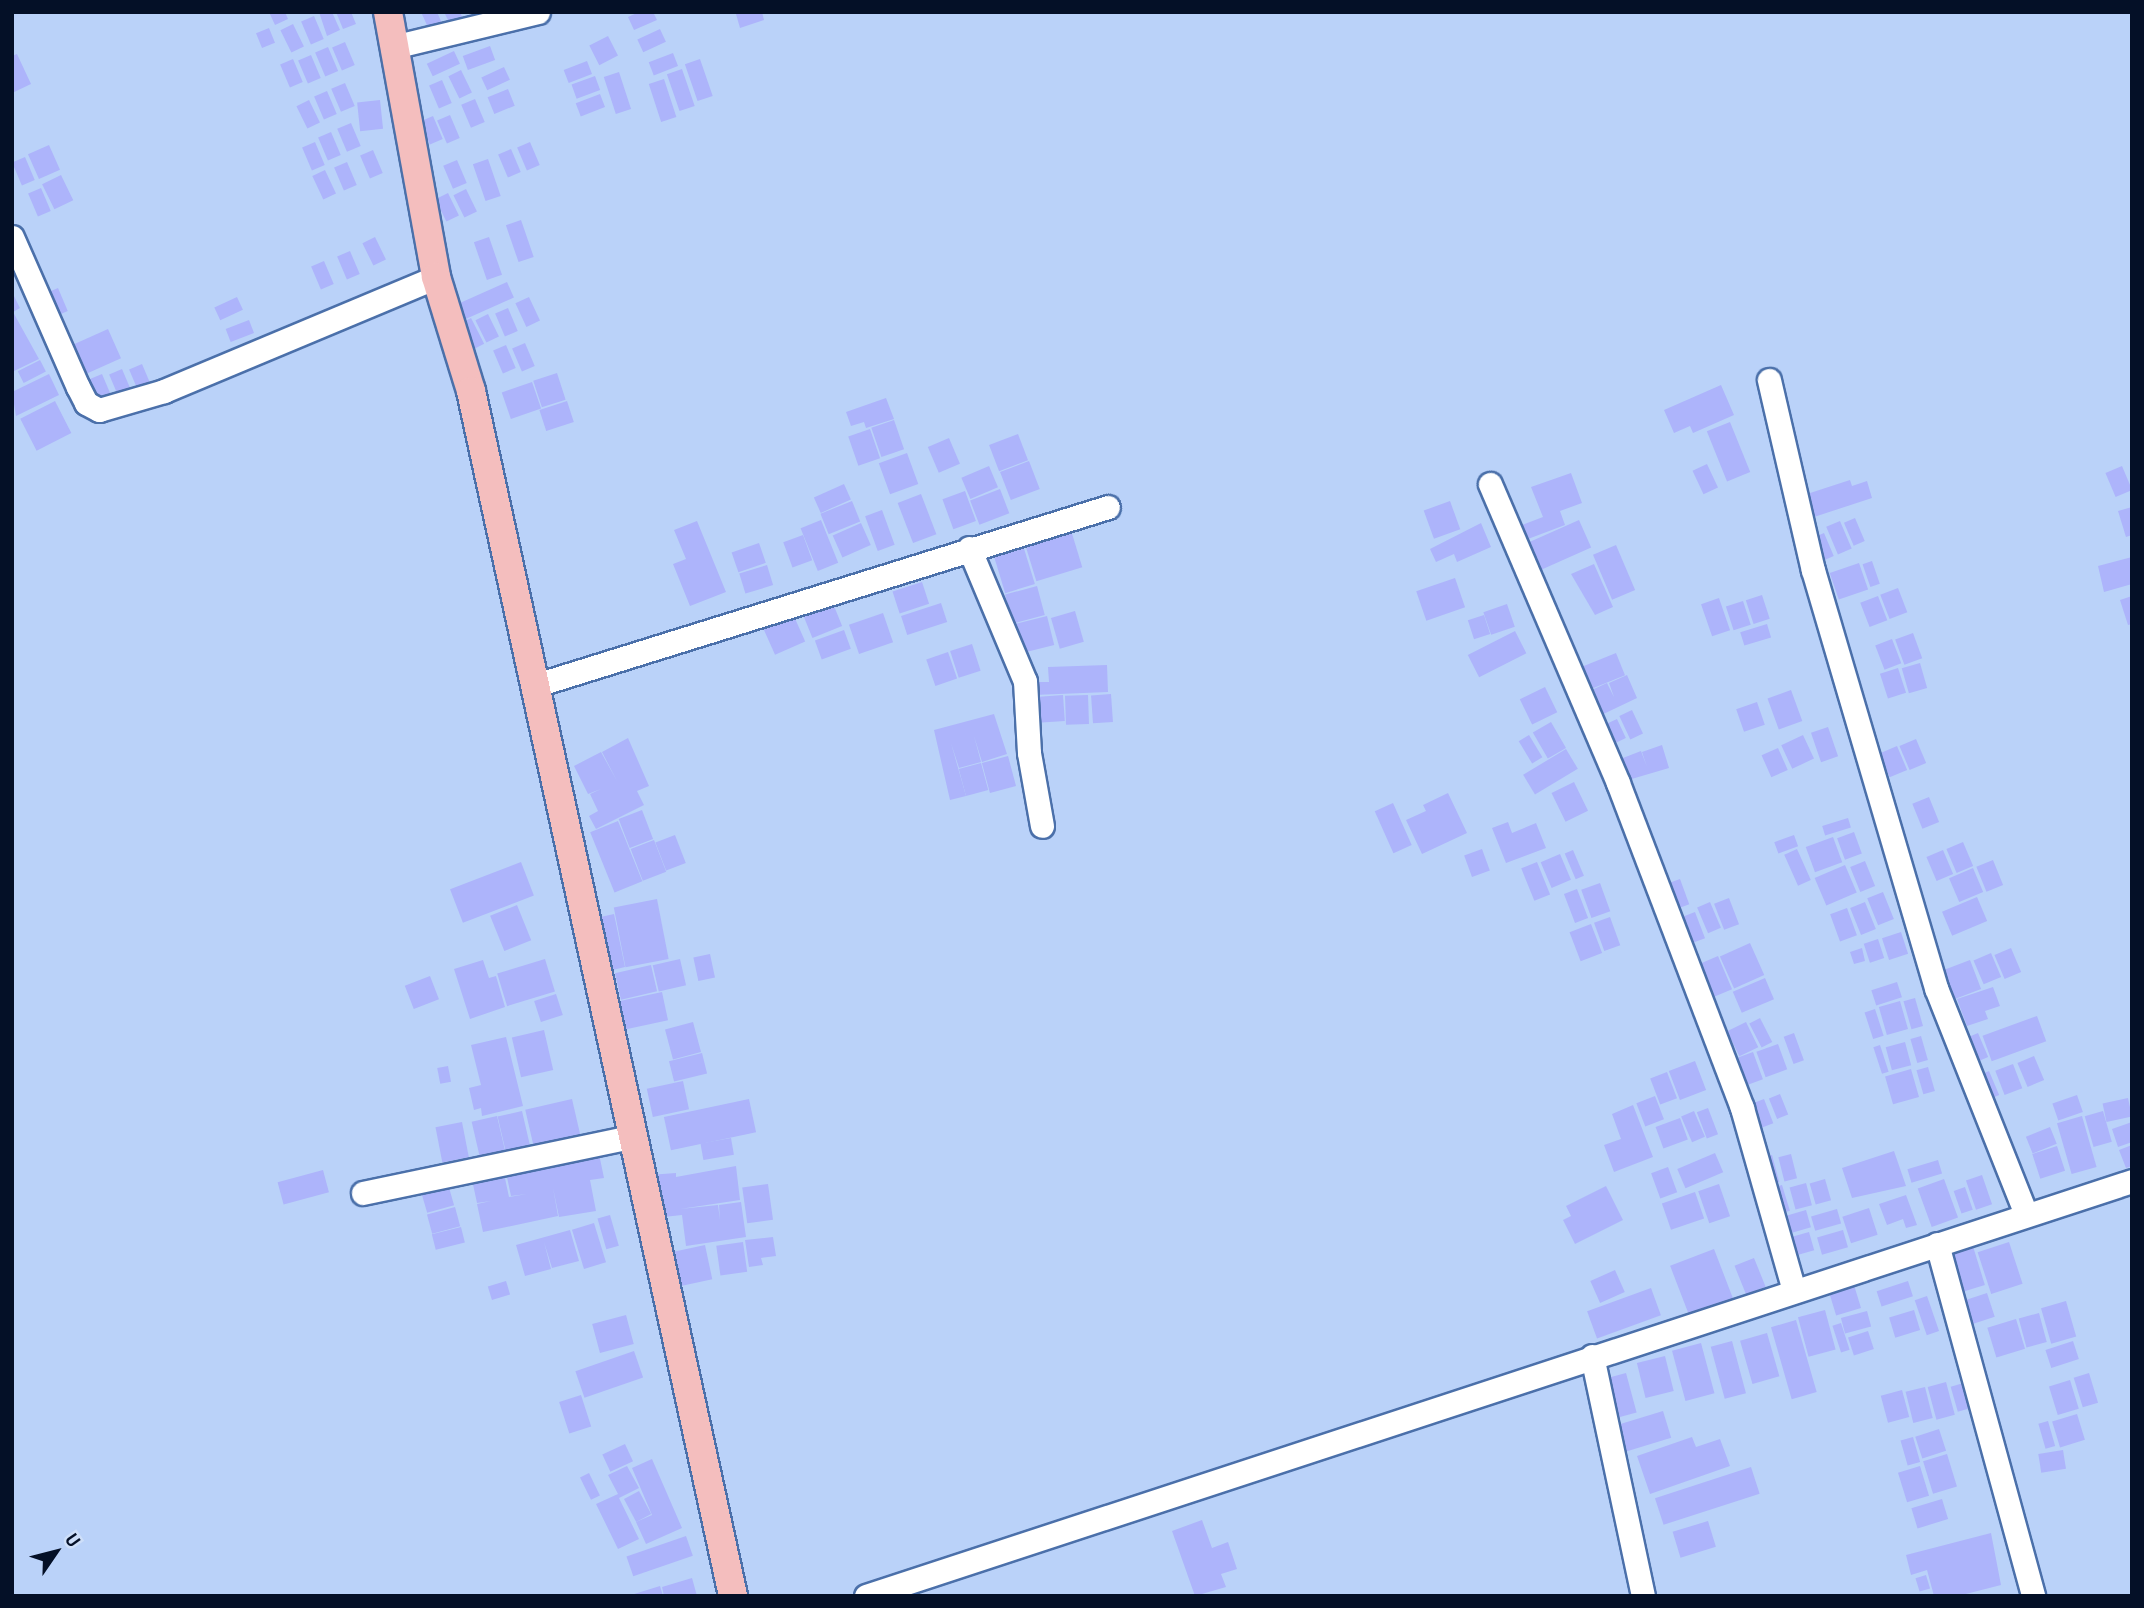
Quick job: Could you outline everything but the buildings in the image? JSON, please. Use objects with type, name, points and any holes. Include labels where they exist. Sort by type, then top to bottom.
[{"type":"main road","points":[[388,12],[397,46],[436,277],[471,391],[631,1137],[733,1596]]},
{"type":"street","points":[[397,46],[538,12]]},
{"type":"street","points":[[12,237],[86,403],[99,410],[164,391],[436,277]]},
{"type":"street","points":[[1769,380],[1812,570],[1936,988],[2026,1214]]},
{"type":"street","points":[[1490,484],[1618,783],[1742,1108],[1794,1291]]},
{"type":"street","points":[[533,686],[1108,507]]},
{"type":"street","points":[[970,548],[1025,681],[1029,753],[1042,826]]},
{"type":"street","points":[[363,1193],[631,1137]]},
{"type":"street","points":[[866,1596],[2132,1181]]},
{"type":"street","points":[[1937,1244],[2033,1596]]},
{"type":"street","points":[[1592,1356],[1643,1596]]}]
